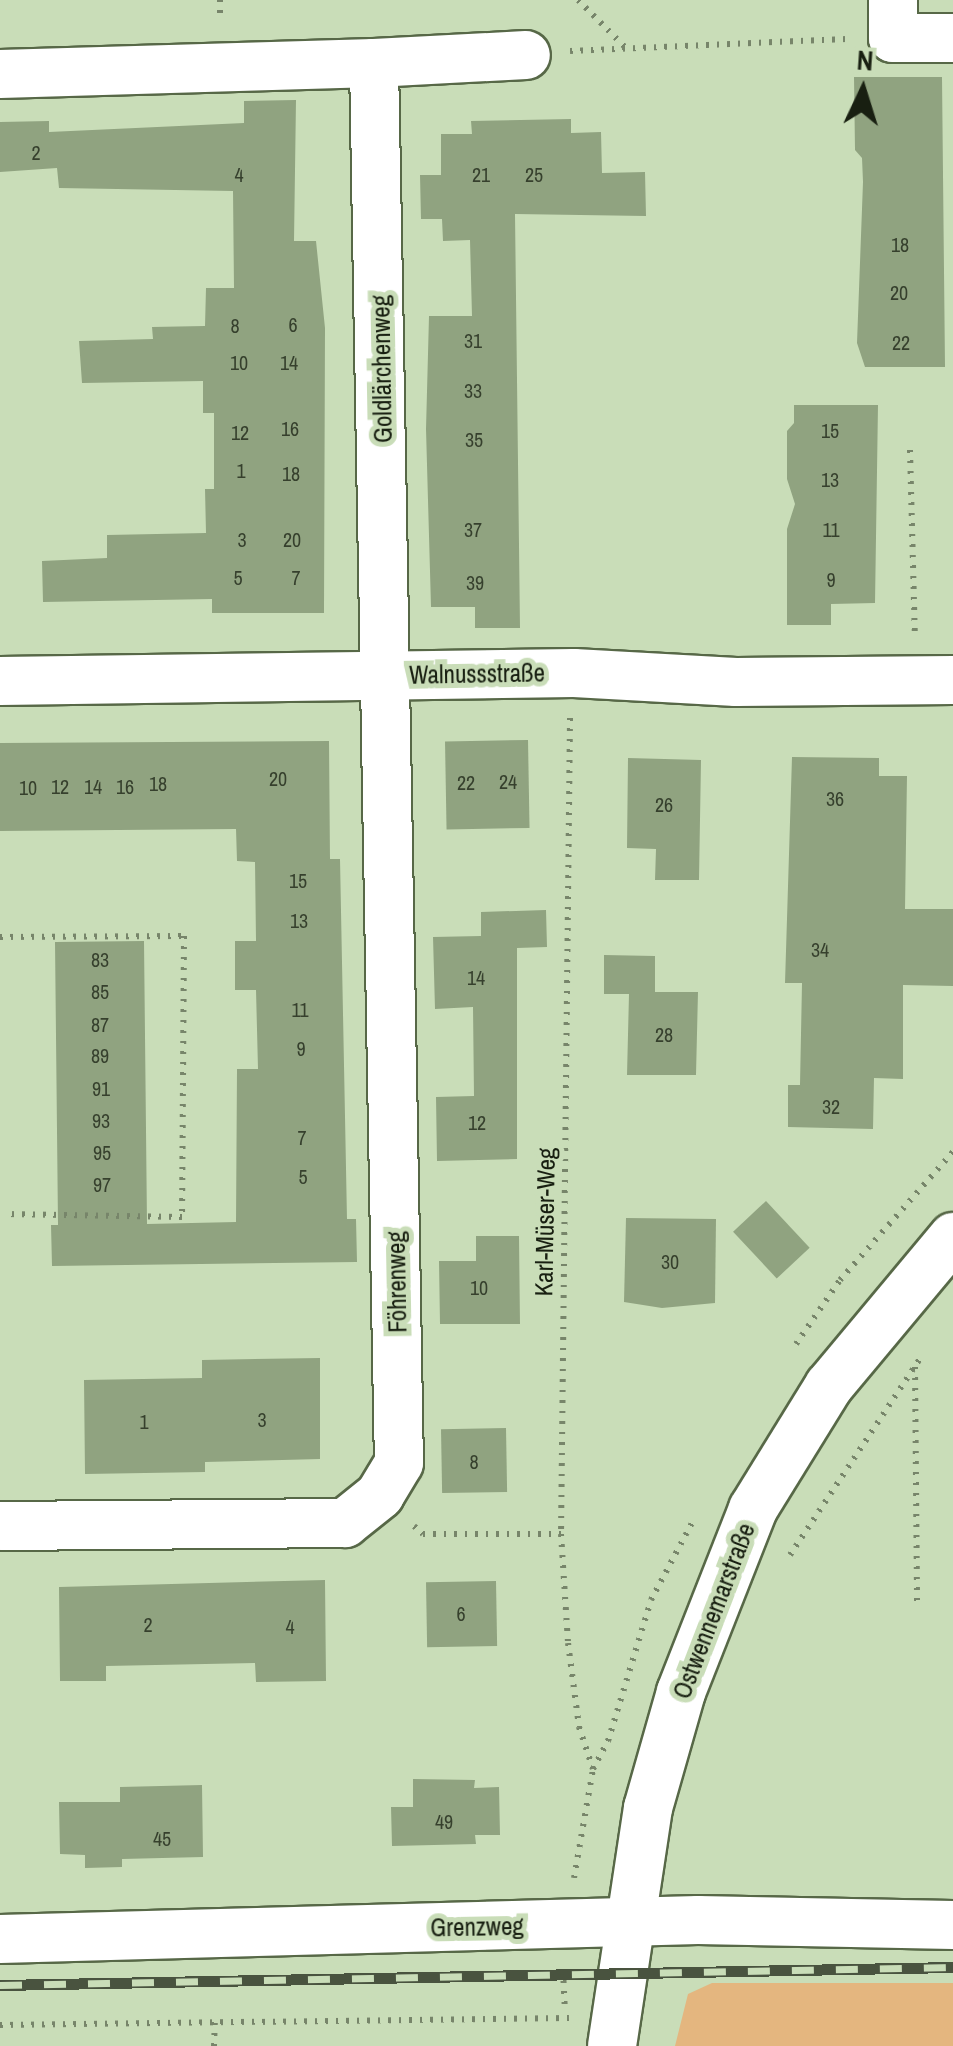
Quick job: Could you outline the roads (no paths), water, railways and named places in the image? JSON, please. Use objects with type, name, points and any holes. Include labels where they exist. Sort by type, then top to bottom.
[{"type":"street","points":[[893,19],[953,38]]},
{"type":"street","points":[[0,74],[526,55]]},
{"type":"street","name":"Goldlärchenweg","points":[[374,63],[390,675]]},
{"type":"street","name":"Walnussstraße","points":[[0,681],[574,673],[736,682],[934,681]]},
{"type":"street","name":"Föhrenweg","points":[[0,1526],[345,1523],[380,1495],[399,1463],[390,675]]},
{"type":"street","name":"Ostwennemarstraße","points":[[613,2033],[627,1923],[648,1808],[681,1692],[753,1509],[829,1386],[953,1236]]},
{"type":"street","name":"Grenzweg","points":[[0,1939],[627,1923],[953,1925]]},
{"type":"railway","points":[[0,1985],[953,1967]]}]
